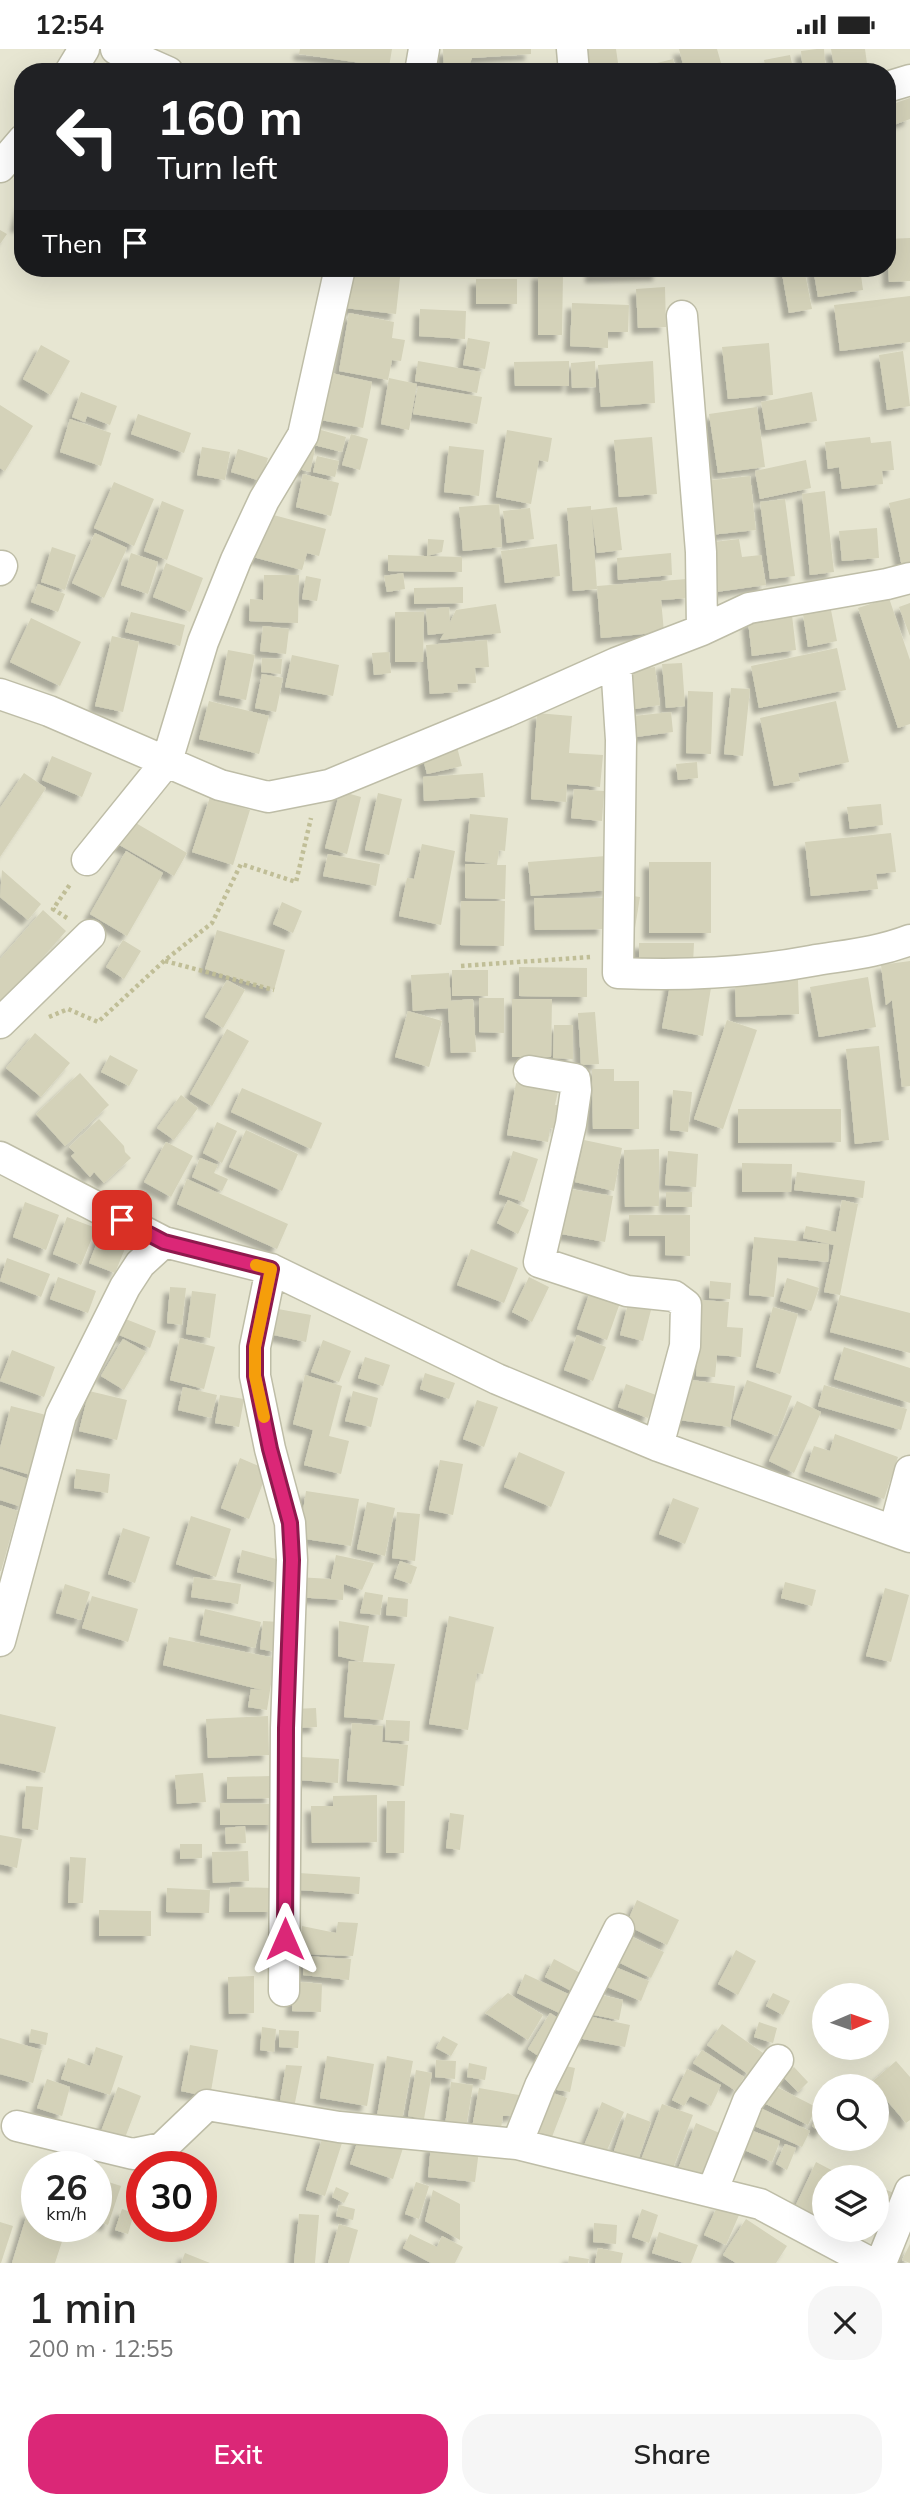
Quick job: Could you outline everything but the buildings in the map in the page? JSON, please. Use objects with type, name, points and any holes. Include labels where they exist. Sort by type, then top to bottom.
[{"type":"street","points":[[116,49],[148,63]]},
{"type":"street","points":[[0,167],[14,151]]},
{"type":"street","points":[[87,860],[167,761],[203,642],[236,560],[264,500],[303,435],[338,277]]},
{"type":"street","points":[[682,316],[701,552],[702,630]]},
{"type":"street","points":[[0,694],[49,711],[220,785],[268,797],[329,785],[616,663],[702,630],[748,608],[910,578]]},
{"type":"street","points":[[616,663],[621,740],[618,973],[694,974],[779,968],[881,951],[910,940]]},
{"type":"street","points":[[0,1023],[90,935]]},
{"type":"street","points":[[529,1071],[575,1079],[576,1090],[571,1124],[539,1262],[626,1290],[674,1296],[686,1305],[685,1346],[658,1446]]},
{"type":"street","points":[[0,1157],[164,1242],[271,1269],[497,1379],[658,1446],[902,1534],[910,1471]]},
{"type":"street","points":[[0,1641],[61,1415],[125,1287],[140,1264],[164,1242]]},
{"type":"street","points":[[271,1269],[255,1347],[258,1388],[270,1449],[290,1523],[292,1560],[286,1728],[284,1991]]},
{"type":"street","points":[[517,2144],[540,2086],[619,1929]]},
{"type":"street","points":[[712,2192],[748,2101],[778,2060]]},
{"type":"street","points":[[17,2126],[133,2154],[162,2148],[207,2105],[339,2127],[517,2144],[760,2204],[871,2263]]},
{"type":"street","points":[[881,2263],[910,2191]]},
{"type":"path","points":[[46,1018],[68,1009],[98,1022],[164,961],[212,923],[241,864],[296,881],[318,787]]},
{"type":"path","points":[[87,860],[53,909],[90,935]]},
{"type":"path","points":[[461,966],[619,955]]},
{"type":"path","points":[[164,961],[274,990]]},
{"type":"shaded area","points":[[0,49],[910,49],[910,2263],[0,2263]]},
{"type":"slow traffic","points":[[256,1265],[271,1269],[255,1347],[255,1376],[264,1417]]},
{"type":"route","points":[[122,1220],[164,1242],[271,1269],[255,1347],[255,1376],[270,1449],[290,1523],[292,1560],[286,1728],[285,1939]]}]
